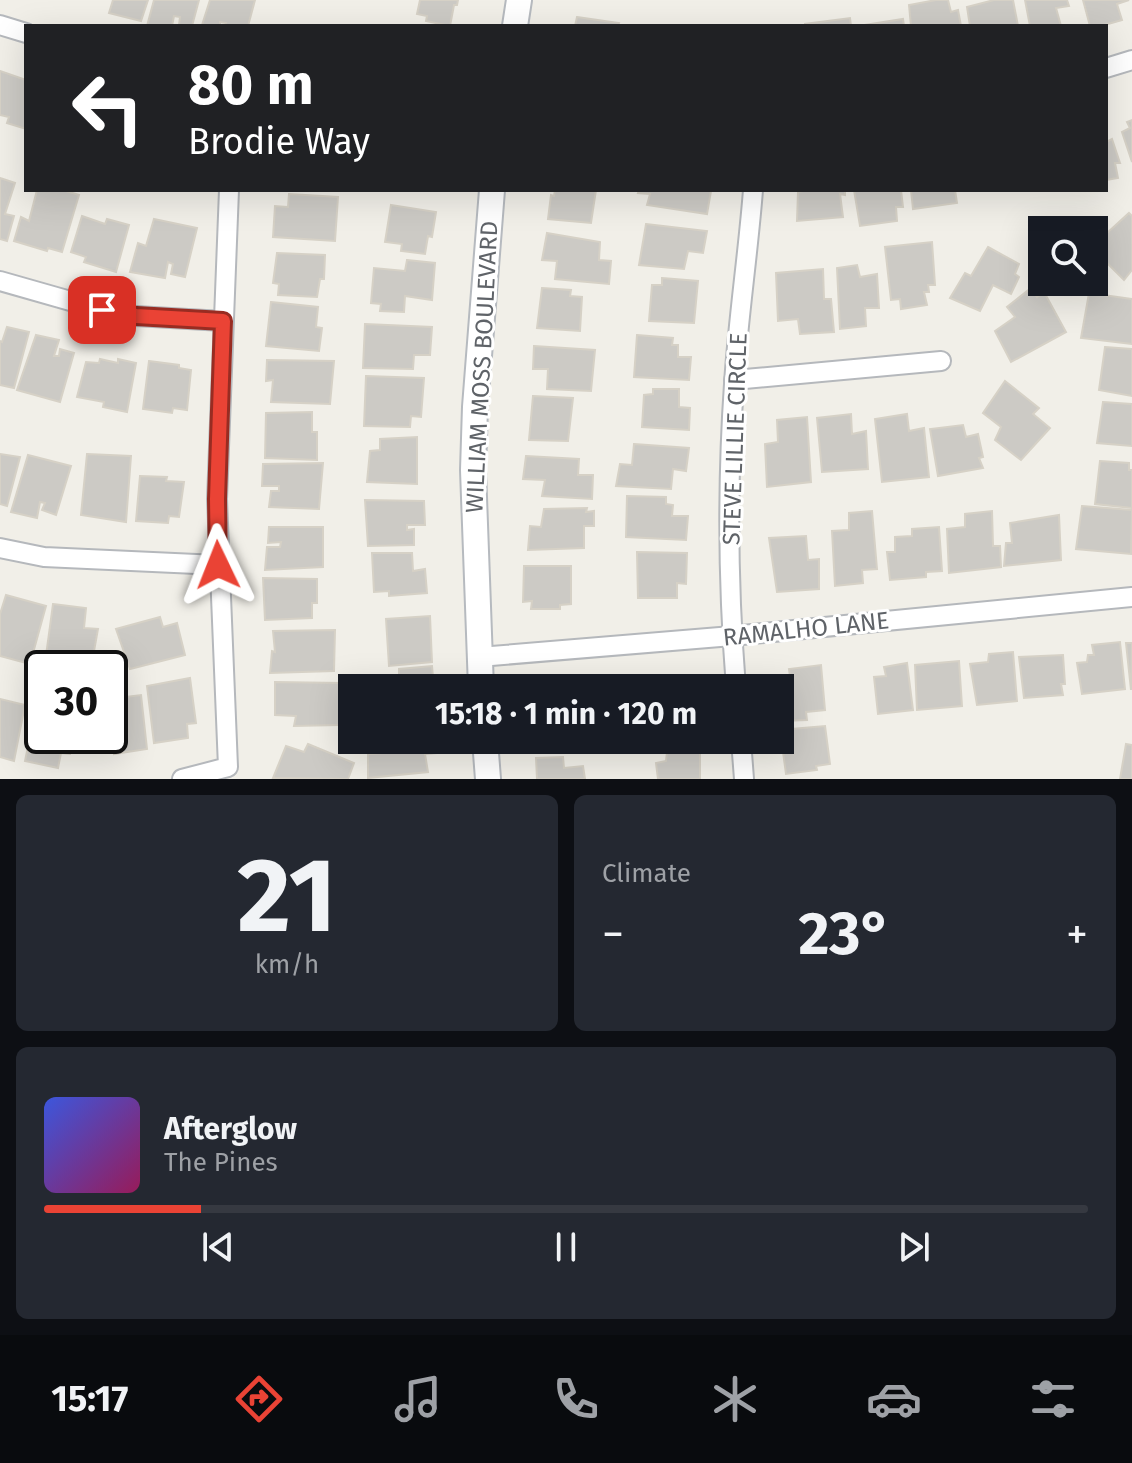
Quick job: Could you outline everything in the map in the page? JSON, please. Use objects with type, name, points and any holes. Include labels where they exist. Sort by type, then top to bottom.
[{"type":"street","points":[[515,24],[519,0]]},
{"type":"street","points":[[0,25],[24,32]]},
{"type":"street","points":[[1108,67],[1132,60]]},
{"type":"street","points":[[182,779],[228,767],[217,499],[229,192]]},
{"type":"street","name":"WILLIAM MOSS BOULEVARD","points":[[480,674],[473,470],[492,192]]},
{"type":"street","name":"STEVE LILLIE CIRCLE","points":[[735,674],[730,492],[734,380],[753,192]]},
{"type":"street","points":[[0,281],[102,310],[136,316],[223,321]]},
{"type":"street","points":[[734,380],[941,361]]},
{"type":"street","points":[[0,548],[44,557],[218,565]]},
{"type":"street","name":"RAMALHO LANE","points":[[479,657],[1132,597]]},
{"type":"street","points":[[486,754],[488,779]]},
{"type":"street","points":[[742,754],[744,779]]},
{"type":"building","points":[[113,0],[148,0],[141,21],[109,13]]},
{"type":"building","points":[[154,0],[199,0],[193,24],[179,24],[180,17],[174,16],[172,24],[148,24]]},
{"type":"building","points":[[210,0],[255,0],[249,24],[202,24]]},
{"type":"building","points":[[420,0],[458,0],[450,24],[426,21],[427,16],[417,14]]},
{"type":"building","points":[[948,0],[951,12],[958,10],[961,24],[911,24],[909,5]]},
{"type":"building","points":[[994,0],[1013,0],[1018,24],[970,24],[967,7]]},
{"type":"building","points":[[1025,0],[1067,0],[1069,6],[1056,8],[1060,24],[1030,24]]},
{"type":"building","points":[[1083,0],[1129,0],[1117,4],[1122,20],[1089,24]]},
{"type":"building","points":[[577,17],[619,23],[619,24],[575,24]]},
{"type":"building","points":[[850,18],[851,24],[805,24]]},
{"type":"building","points":[[903,19],[904,24],[871,24]]},
{"type":"building","points":[[0,71],[24,79],[24,128],[7,123],[9,117],[0,115]]},
{"type":"building","points":[[1132,120],[1132,162],[1122,132],[1130,128],[1127,122]]},
{"type":"building","points":[[1112,139],[1120,163],[1115,163],[1118,178],[1108,180],[1108,141]]},
{"type":"building","points":[[0,178],[15,183],[5,214],[14,216],[7,241],[0,239]]},
{"type":"building","points":[[36,192],[79,195],[62,252],[14,241],[21,217],[29,221]]},
{"type":"building","points":[[555,192],[596,192],[591,223],[548,219],[551,195],[554,196]]},
{"type":"building","points":[[711,192],[707,214],[647,205],[650,194],[638,193]]},
{"type":"building","points":[[798,192],[845,192],[845,195],[840,194],[843,217],[797,221]]},
{"type":"building","points":[[854,192],[901,192],[903,207],[896,207],[897,221],[860,226]]},
{"type":"building","points":[[911,192],[955,192],[957,203],[913,209]]},
{"type":"building","points":[[289,194],[338,197],[335,241],[273,237],[275,206],[288,207]]},
{"type":"building","points":[[391,205],[436,212],[432,237],[428,236],[425,254],[401,251],[402,244],[385,242]]},
{"type":"building","points":[[1129,213],[1132,216],[1132,270],[1124,280],[1108,264],[1108,232]]},
{"type":"building","points":[[82,216],[105,224],[107,219],[129,225],[116,272],[84,262],[86,257],[71,252]]},
{"type":"building","points":[[154,219],[197,228],[185,277],[171,274],[173,264],[168,262],[165,278],[130,272],[138,243],[146,246]]},
{"type":"building","points":[[646,224],[707,231],[703,253],[688,251],[684,269],[639,265]]},
{"type":"building","points":[[547,233],[600,242],[599,260],[611,261],[609,284],[555,279],[557,261],[542,260]]},
{"type":"building","points":[[932,242],[935,285],[928,285],[929,292],[924,292],[927,305],[901,309],[900,299],[891,300],[885,247]]},
{"type":"building","points":[[988,247],[1019,264],[1015,274],[1019,277],[1011,294],[993,285],[980,311],[950,298],[965,273],[971,276]]},
{"type":"building","points":[[277,253],[325,255],[324,279],[320,279],[317,297],[278,295],[279,284],[273,283]]},
{"type":"building","points":[[407,260],[435,263],[432,300],[405,296],[404,312],[380,311],[381,304],[371,303],[374,268],[405,271]]},
{"type":"building","points":[[857,265],[860,277],[877,274],[879,308],[865,308],[866,326],[840,329],[837,268]]},
{"type":"building","points":[[823,269],[824,299],[831,299],[834,332],[800,334],[798,319],[778,321],[776,273]]},
{"type":"building","points":[[662,278],[698,281],[694,323],[649,321],[652,285],[662,285]]},
{"type":"building","points":[[542,288],[571,290],[570,296],[582,297],[580,331],[537,328]]},
{"type":"building","points":[[1028,290],[1028,296],[1046,296],[1066,332],[1011,362],[995,331],[1015,317],[1007,307]]},
{"type":"building","points":[[1088,296],[1132,299],[1132,344],[1081,338]]},
{"type":"building","points":[[271,302],[318,307],[316,327],[322,328],[319,351],[266,346]]},
{"type":"building","points":[[365,324],[432,327],[430,355],[414,355],[413,369],[363,368]]},
{"type":"building","points":[[7,327],[29,332],[14,388],[0,385],[0,341]]},
{"type":"building","points":[[36,335],[59,340],[54,356],[59,356],[60,349],[74,353],[60,402],[17,390]]},
{"type":"building","points":[[637,335],[673,338],[672,345],[678,345],[678,357],[691,357],[689,380],[634,377]]},
{"type":"building","points":[[534,346],[595,350],[591,391],[547,389],[548,369],[533,369]]},
{"type":"building","points":[[1105,347],[1132,349],[1132,396],[1099,390]]},
{"type":"building","points":[[100,359],[136,363],[127,412],[103,407],[104,402],[77,397],[86,362],[99,363]]},
{"type":"building","points":[[267,360],[334,361],[330,404],[271,402],[273,380],[266,381]]},
{"type":"building","points":[[149,361],[191,370],[187,410],[173,408],[172,413],[143,409]]},
{"type":"building","points":[[366,376],[424,378],[421,417],[411,416],[410,427],[364,426]]},
{"type":"building","points":[[1005,381],[1039,408],[1033,414],[1050,428],[1021,460],[995,440],[1001,427],[983,413]]},
{"type":"building","points":[[653,389],[679,389],[679,407],[690,408],[689,430],[642,427],[644,395],[653,394]]},
{"type":"building","points":[[533,396],[573,398],[568,441],[529,440]]},
{"type":"building","points":[[1103,402],[1132,404],[1132,446],[1097,443]]},
{"type":"building","points":[[312,412],[312,432],[317,432],[317,460],[265,458],[266,413]]},
{"type":"building","points":[[851,414],[852,434],[866,431],[868,469],[822,472],[817,418]]},
{"type":"building","points":[[907,414],[909,431],[924,428],[929,477],[882,482],[875,419]]},
{"type":"building","points":[[807,417],[811,482],[767,487],[765,444],[778,442],[777,420]]},
{"type":"building","points":[[963,425],[966,437],[978,434],[983,457],[979,458],[983,468],[938,476],[930,429]]},
{"type":"building","points":[[417,437],[417,484],[367,482],[370,451],[380,450],[380,439]]},
{"type":"building","points":[[634,444],[689,448],[686,471],[673,469],[671,489],[616,486],[620,464],[632,465]]},
{"type":"building","points":[[0,454],[20,457],[7,506],[0,504]]},
{"type":"building","points":[[87,454],[131,456],[126,522],[81,515]]},
{"type":"building","points":[[28,455],[71,466],[56,515],[42,510],[45,503],[40,502],[37,518],[11,512]]},
{"type":"building","points":[[526,456],[579,459],[578,475],[593,475],[592,499],[542,496],[545,480],[523,479]]},
{"type":"building","points":[[1100,461],[1129,463],[1129,470],[1132,470],[1132,508],[1095,504]]},
{"type":"building","points":[[323,463],[319,509],[269,507],[271,491],[279,491],[279,486],[262,486],[263,464]]},
{"type":"building","points":[[140,476],[167,477],[166,481],[184,482],[179,517],[169,516],[168,523],[136,521]]},
{"type":"building","points":[[627,496],[666,497],[666,504],[673,505],[672,516],[688,516],[686,540],[626,537]]},
{"type":"building","points":[[365,500],[424,501],[425,525],[407,525],[407,530],[414,529],[414,545],[368,546]]},
{"type":"building","points":[[1082,506],[1132,510],[1131,554],[1076,549]]},
{"type":"building","points":[[587,508],[586,512],[594,511],[594,526],[584,526],[584,548],[528,550],[530,526],[541,527],[544,509]]},
{"type":"building","points":[[872,511],[877,569],[862,570],[863,583],[835,586],[832,531],[849,530],[849,513]]},
{"type":"building","points":[[992,511],[993,546],[1000,546],[1001,567],[949,573],[947,529],[965,527],[965,514]]},
{"type":"building","points":[[1059,515],[1061,560],[1004,566],[1006,543],[1012,543],[1010,523]]},
{"type":"building","points":[[269,527],[323,527],[323,567],[265,570],[267,547],[280,547],[281,542],[268,543]]},
{"type":"building","points":[[939,527],[942,571],[926,572],[926,577],[890,580],[887,552],[895,552],[895,537],[912,536],[912,529]]},
{"type":"building","points":[[806,536],[808,560],[819,559],[819,589],[777,592],[769,538]]},
{"type":"building","points":[[637,552],[687,553],[686,584],[677,583],[677,598],[638,598]]},
{"type":"building","points":[[372,553],[412,553],[413,571],[425,569],[427,593],[389,596],[389,591],[374,592]]},
{"type":"building","points":[[524,566],[571,566],[571,604],[560,605],[560,609],[531,609],[532,601],[523,602]]},
{"type":"building","points":[[263,578],[317,579],[317,603],[312,603],[312,618],[265,620]]},
{"type":"building","points":[[6,595],[46,606],[34,650],[24,650],[24,662],[0,656],[0,614]]},
{"type":"building","points":[[53,604],[86,608],[84,628],[98,629],[94,650],[47,650]]},
{"type":"building","points":[[430,616],[432,662],[389,666],[386,619]]},
{"type":"building","points":[[160,617],[163,627],[177,623],[185,655],[130,669],[128,650],[123,650],[116,629]]},
{"type":"building","points":[[335,630],[334,671],[270,673],[272,651],[275,652],[273,631]]},
{"type":"building","points":[[1120,642],[1125,689],[1082,694],[1077,663],[1087,662],[1088,655],[1094,655],[1092,645]]},
{"type":"building","points":[[1126,643],[1132,643],[1131,690]]},
{"type":"building","points":[[1013,652],[1017,701],[977,705],[970,664],[988,662],[989,654]]},
{"type":"building","points":[[1063,655],[1063,695],[1024,698],[1019,657]]},
{"type":"building","points":[[959,661],[962,706],[917,710],[915,665]]},
{"type":"building","points":[[907,663],[913,710],[878,714],[874,677],[886,676],[884,667]]},
{"type":"building","points":[[821,665],[825,710],[806,712],[807,720],[794,720],[794,674],[790,674],[789,669]]},
{"type":"building","points":[[432,666],[433,674],[399,674],[399,669]]},
{"type":"building","points":[[190,678],[196,723],[187,724],[188,738],[154,743],[147,686]]},
{"type":"building","points":[[275,682],[338,683],[338,725],[294,726],[296,716],[275,715]]},
{"type":"building","points":[[141,695],[147,749],[128,752],[128,697]]},
{"type":"building","points":[[0,699],[24,705],[24,710],[14,761],[0,757]]},
{"type":"building","points":[[825,726],[830,764],[816,766],[817,770],[786,774],[783,754],[794,754],[794,729]]},
{"type":"building","points":[[308,744],[354,763],[348,779],[273,778],[286,746],[304,752]]},
{"type":"building","points":[[1126,744],[1132,745],[1132,779],[1120,779]]},
{"type":"building","points":[[26,754],[61,754],[58,768],[25,761]]},
{"type":"building","points":[[368,754],[425,754],[428,772],[368,778]]},
{"type":"building","points":[[667,754],[700,754],[700,779],[658,779],[656,763],[666,761]]},
{"type":"building","points":[[563,757],[564,768],[583,766],[585,779],[537,779],[536,758]]},
{"type":"route","points":[[102,310],[136,316],[223,321],[218,565]]}]
